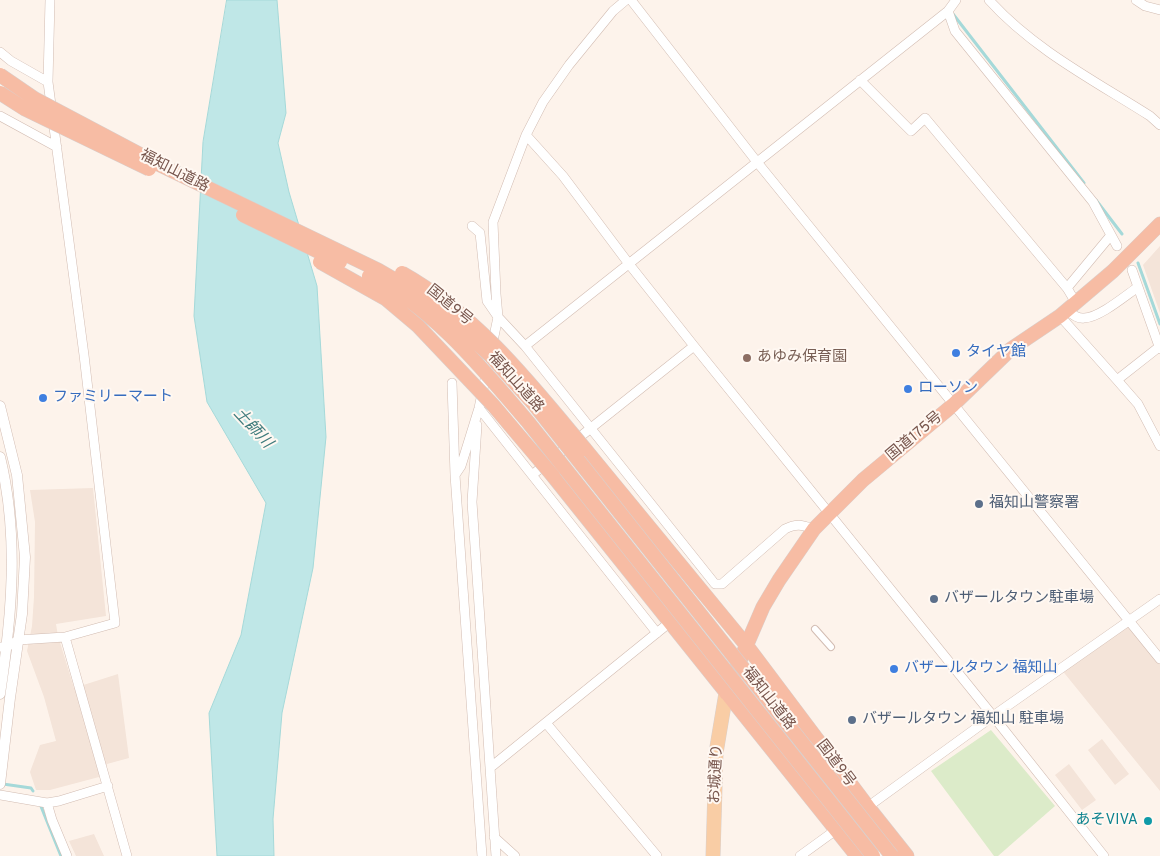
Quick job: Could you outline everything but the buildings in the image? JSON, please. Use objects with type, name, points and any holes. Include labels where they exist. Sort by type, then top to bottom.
[{"type":"highway","name":"福知山道路","points":[[0,75],[35,99],[156,163],[378,270],[409,288],[454,322],[490,354],[533,403],[892,856]]},
{"type":"highway","name":"福知山道路","points":[[0,94],[49,121],[382,283],[403,296],[456,340],[528,422],[872,856]]},
{"type":"highway","points":[[251,219],[298,250],[386,299],[418,326],[470,378],[521,436],[857,856]]},
{"type":"highway","name":"国道9号","points":[[273,219],[291,223],[380,261],[421,284],[466,319],[504,354],[585,449],[746,646],[907,856]]},
{"type":"highway","name":"国道175号","points":[[726,693],[754,624],[763,607],[814,529],[863,480],[953,405],[1012,349],[1068,310],[1113,271],[1160,224]]},
{"type":"main road","name":"お城通り","points":[[713,856],[716,752],[726,693]]},
{"type":"street","points":[[4,647],[18,640],[65,637],[115,623],[84,355],[48,82],[50,0]]},
{"type":"street","points":[[455,475],[461,466],[479,408],[498,317],[493,222],[526,135],[544,102],[613,10],[626,0]]},
{"type":"street","points":[[631,0],[757,162],[1160,659]]},
{"type":"street","points":[[525,346],[948,10],[956,0]]},
{"type":"street","points":[[990,0],[1016,26],[1050,53],[1150,116],[1160,125]]},
{"type":"street","points":[[1136,0],[1145,6],[1160,10]]},
{"type":"street","points":[[948,10],[956,31],[1093,202],[1117,246]]},
{"type":"street","points":[[0,52],[11,61],[48,82]]},
{"type":"street","points":[[860,80],[911,131],[925,118],[1067,288],[1068,310],[1117,380],[1138,404],[1160,446]]},
{"type":"street","points":[[0,116],[57,147]]},
{"type":"street","points":[[526,135],[563,176],[694,346],[1104,856]]},
{"type":"street","points":[[472,226],[480,233],[487,300],[498,317],[525,346],[715,584],[722,584],[785,529],[793,525],[814,529]]},
{"type":"street","points":[[1067,288],[1111,235]]},
{"type":"street","points":[[1117,380],[1160,348],[1132,270]]},
{"type":"street","points":[[1068,310],[1075,317],[1085,319],[1100,313],[1138,287]]},
{"type":"street","points":[[532,475],[694,346]]},
{"type":"street","points":[[452,383],[455,475],[482,856]]},
{"type":"street","points":[[0,406],[17,475],[24,557],[22,614],[0,784]]},
{"type":"street","points":[[479,408],[657,633]]},
{"type":"street","points":[[479,408],[472,502],[496,856]]},
{"type":"street","points":[[0,457],[5,479],[12,549],[0,694]]},
{"type":"street","points":[[800,856],[993,716],[1130,622],[1160,599]]},
{"type":"street","points":[[491,767],[669,623]]},
{"type":"street","points":[[815,629],[831,647]]},
{"type":"street","points":[[65,637],[127,856]]},
{"type":"street","points":[[546,723],[657,856]]},
{"type":"street","points":[[0,795],[47,803],[108,786]]},
{"type":"street","points":[[47,803],[67,856]]},
{"type":"street","points":[[494,837],[515,856]]},
{"type":"shaded area","points":[[1160,246],[1160,313],[1143,265]]},
{"type":"shaded area","points":[[93,488],[106,616],[56,624],[74,688],[118,674],[129,758],[107,764],[99,777],[50,790],[36,790],[30,772],[40,745],[56,741],[44,697],[27,651],[32,626],[34,597],[35,522],[30,490]]},
{"type":"shaded area","points":[[1130,621],[1160,659],[1160,791],[1061,669]]},
{"type":"shaded area","points":[[1102,739],[1129,774],[1115,785],[1088,750]]},
{"type":"shaded area","points":[[1069,764],[1096,800],[1082,810],[1055,775]]},
{"type":"shaded area","points":[[94,834],[104,856],[76,856],[69,841]]},
{"type":"green space","points":[[991,730],[1055,806],[998,856],[994,856],[931,771]]},
{"type":"water","name":"土師川","points":[[227,0],[277,0],[286,113],[278,143],[289,192],[317,286],[326,437],[313,568],[282,713],[273,819],[274,856],[217,856],[209,713],[241,635],[266,503],[207,402],[194,316],[203,142]]},
{"type":"waterway","points":[[953,14],[1084,183]]},
{"type":"waterway","points":[[1096,200],[1122,234]]},
{"type":"waterway","points":[[1138,263],[1160,324]]},
{"type":"waterway","points":[[3,784],[31,788],[33,791]]},
{"type":"waterway","points":[[40,804],[61,856]]},
{"type":"place","name":"タイヤ館","points":[[956,353]]},
{"type":"place","name":"あゆみ保育園","points":[[747,358]]},
{"type":"place","name":"ローソン","points":[[908,389]]},
{"type":"place","name":"ファミリーマート","points":[[43,398]]},
{"type":"place","name":"福知山警察署","points":[[979,504]]},
{"type":"place","name":"バザールタウン駐車場","points":[[934,599]]},
{"type":"place","name":"バザールタウン 福知山","points":[[894,669]]},
{"type":"place","name":"バザールタウン 福知山 駐車場","points":[[852,720]]},
{"type":"place","name":"あそVIVA","points":[[1148,821]]}]
